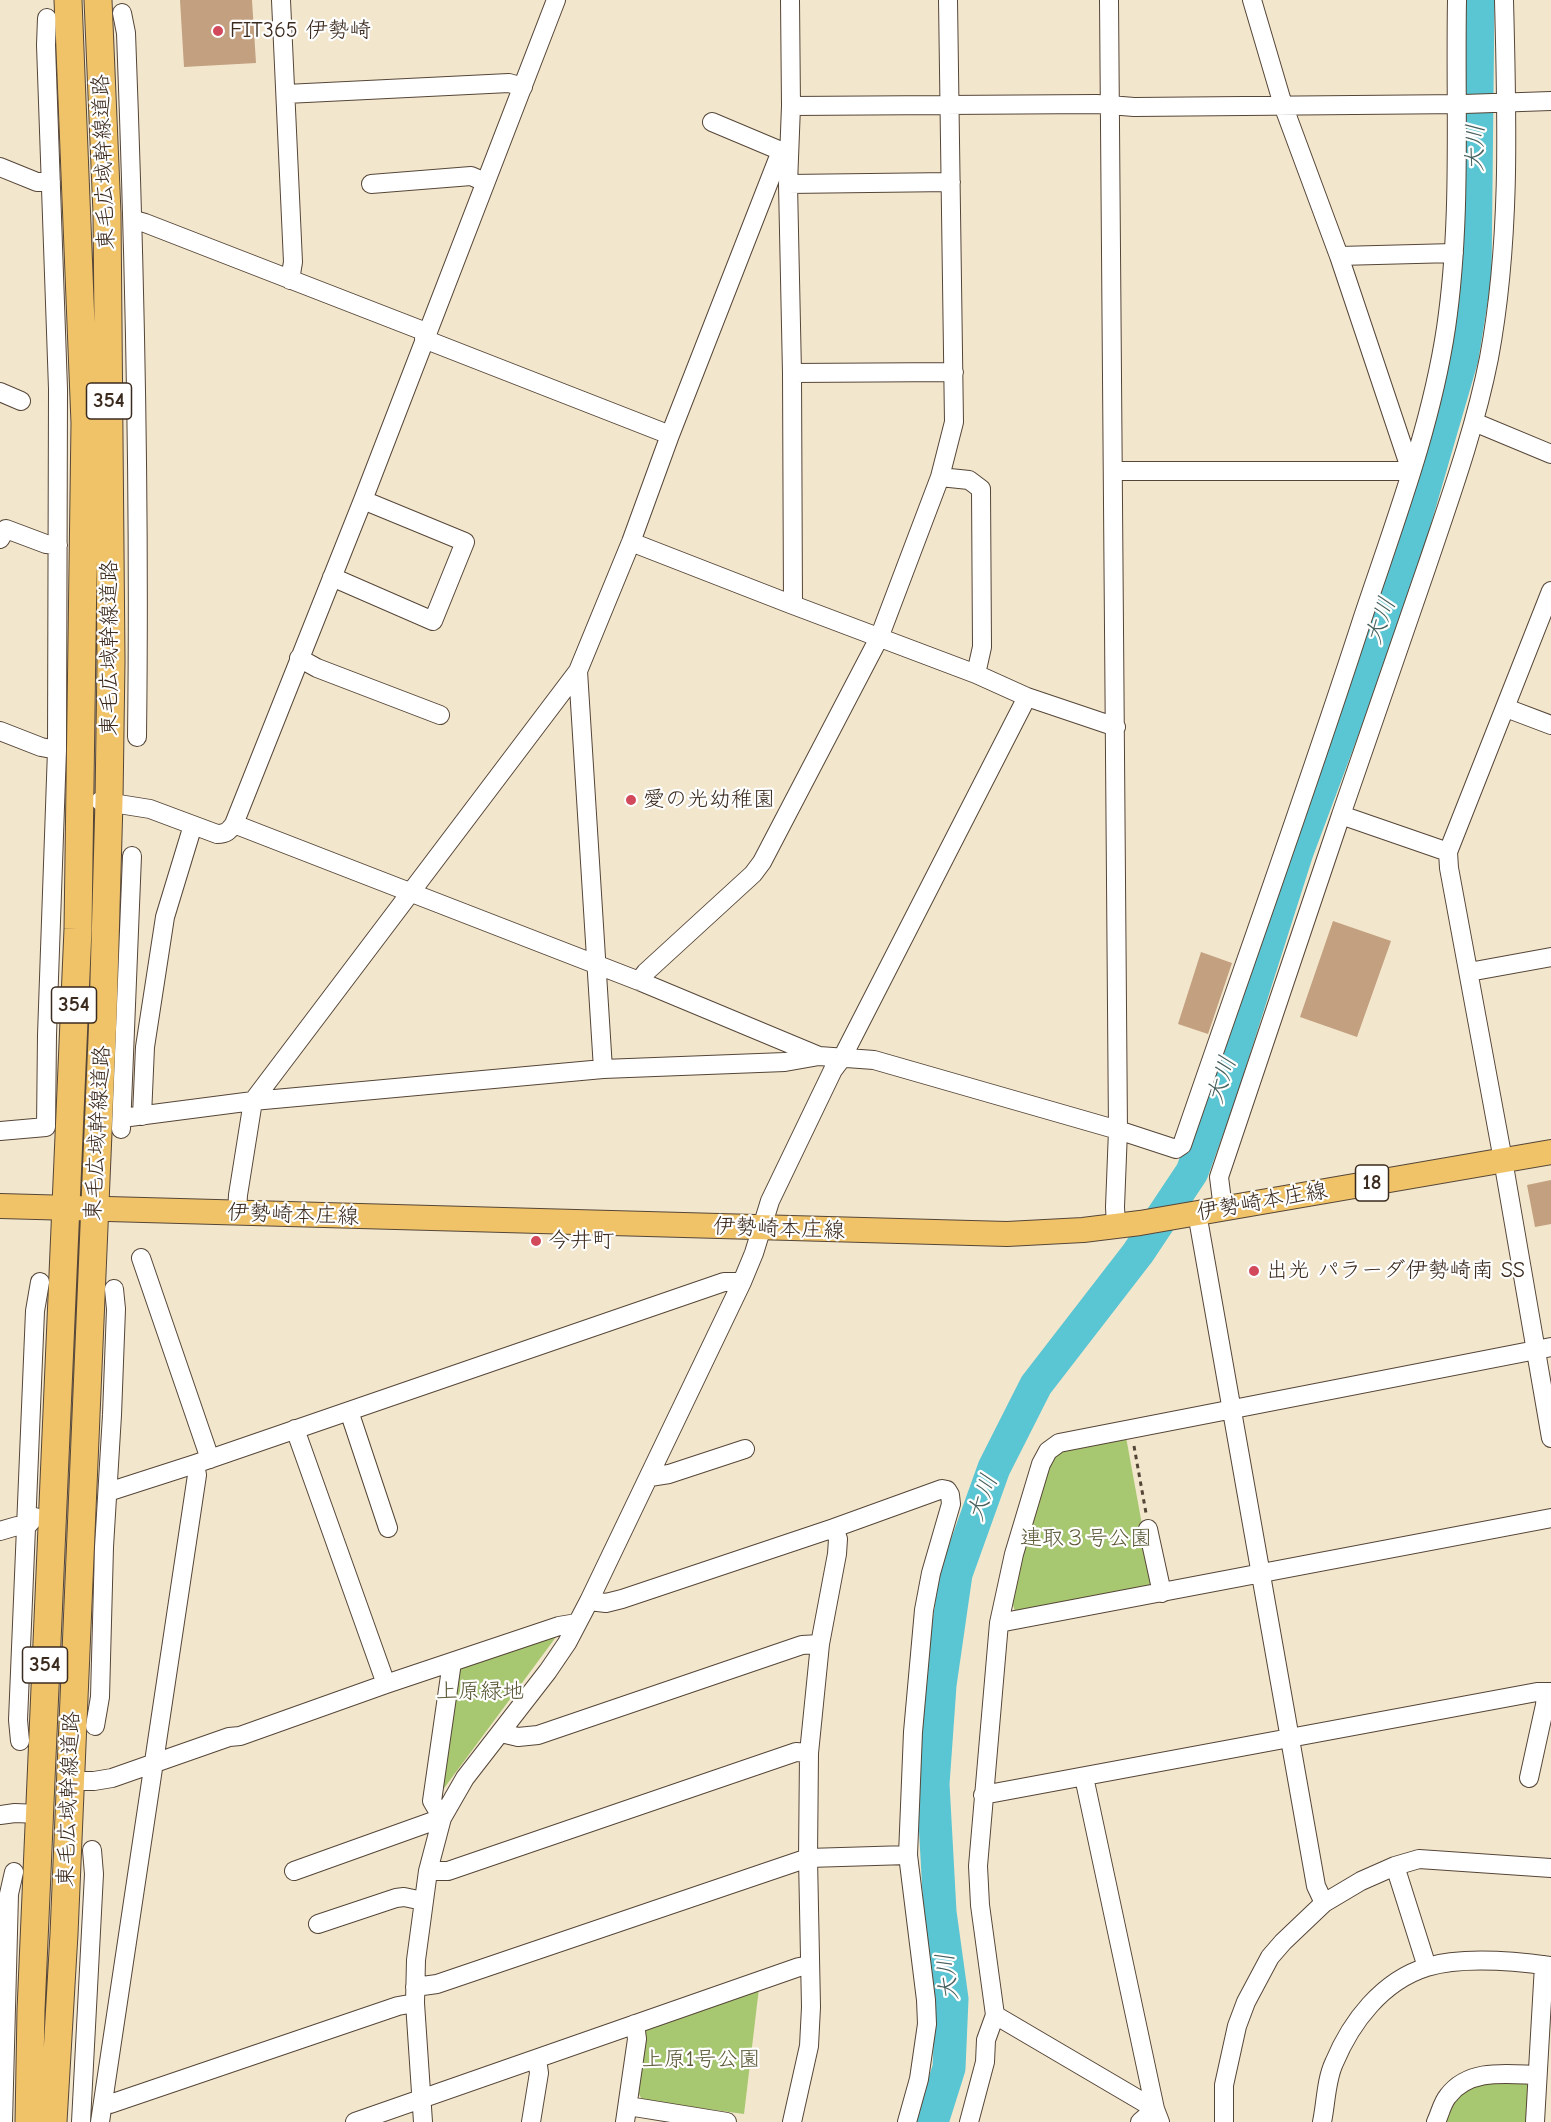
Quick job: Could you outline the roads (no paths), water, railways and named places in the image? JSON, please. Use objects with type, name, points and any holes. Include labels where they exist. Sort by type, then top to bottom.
[{"type":"highway","name":"東毛広域幹線道路","points":[[29,2122],[31,2010],[65,1208],[60,1035],[78,929],[81,801],[85,423],[69,0]]},
{"type":"highway","name":"東毛広域幹線道路","points":[[53,2122],[64,1934],[79,1586],[105,964],[109,801],[111,661],[107,213],[98,0]]},
{"type":"main road","name":"伊勢崎本庄線","points":[[0,1206],[1007,1234],[1140,1223],[1551,1152]]},
{"type":"street","points":[[281,0],[293,261],[290,280]]},
{"type":"street","points":[[81,801],[109,801],[150,808],[217,834],[224,834],[234,824],[363,500],[556,0]]},
{"type":"street","points":[[790,0],[791,106],[785,150],[788,184],[792,373],[793,605]]},
{"type":"street","points":[[639,981],[753,874],[762,862],[879,638],[940,477],[954,422],[948,0]]},
{"type":"street","points":[[1109,0],[1112,105],[1116,727],[1118,1130],[1116,1226]]},
{"type":"street","points":[[1252,0],[1283,105],[1339,256],[1411,471]]},
{"type":"street","points":[[132,856],[126,1053],[121,1124],[142,1116],[253,1101],[603,1069],[785,1062],[819,1056],[874,1060],[1118,1130],[1176,1149],[1182,1145],[1346,669],[1430,406],[1446,329],[1454,253],[1460,104],[1457,0]]},
{"type":"street","points":[[1223,1209],[1219,1177],[1456,482],[1474,422],[1489,357],[1502,267],[1501,103],[1504,0]]},
{"type":"street","points":[[122,14],[126,33],[134,220],[139,616],[137,737]]},
{"type":"street","points":[[0,1131],[46,1126],[60,1035],[53,876],[57,750],[58,389],[47,18]]},
{"type":"street","points":[[102,72],[129,116]]},
{"type":"street","points":[[286,94],[509,82],[523,87]]},
{"type":"street","points":[[791,106],[1112,105],[1134,107],[1551,101]]},
{"type":"street","points":[[712,122],[785,150]]},
{"type":"street","points":[[237,1213],[253,1101],[578,671],[785,150]]},
{"type":"street","points":[[0,167],[38,182],[51,182]]},
{"type":"street","points":[[371,184],[471,176],[485,183]]},
{"type":"street","points":[[788,184],[951,182]]},
{"type":"street","points":[[54,267],[78,209]]},
{"type":"street","points":[[134,220],[290,280],[670,435]]},
{"type":"street","points":[[1339,256],[1454,253]]},
{"type":"street","points":[[792,373],[954,372]]},
{"type":"street","points":[[0,392],[21,401]]},
{"type":"street","points":[[1474,422],[1551,454]]},
{"type":"street","points":[[1113,471],[1411,471]]},
{"type":"street","points":[[940,477],[969,480],[981,489],[982,646],[976,674]]},
{"type":"street","points":[[332,577],[433,621],[465,542],[363,500]]},
{"type":"street","points":[[0,539],[6,529],[46,544],[58,545]]},
{"type":"street","points":[[631,542],[976,674],[1027,697],[1116,727]]},
{"type":"street","points":[[58,580],[66,595],[72,618],[84,634]]},
{"type":"street","points":[[1551,591],[1448,852],[1449,868],[1503,1160],[1544,1349],[1551,1438]]},
{"type":"street","points":[[111,661],[139,616]]},
{"type":"street","points":[[299,658],[317,668],[440,715]]},
{"type":"street","points":[[578,671],[603,1069]]},
{"type":"street","points":[[423,2122],[415,1995],[423,1901],[428,1871],[442,1818],[465,1779],[548,1671],[590,1601],[742,1282],[754,1253],[770,1201],[832,1070],[842,1058],[1027,697]]},
{"type":"street","points":[[1506,708],[1551,725]]},
{"type":"street","points":[[0,731],[41,747],[57,750]]},
{"type":"street","points":[[1341,815],[1448,852]]},
{"type":"street","points":[[234,824],[639,981],[819,1056]]},
{"type":"street","points":[[142,1116],[145,1047],[165,917],[193,825]]},
{"type":"street","points":[[53,876],[63,892],[67,911],[78,929]]},
{"type":"street","points":[[105,964],[116,951],[130,921]]},
{"type":"street","points":[[1469,972],[1551,957]]},
{"type":"street","points":[[103,1015],[113,1026],[118,1045],[126,1053]]},
{"type":"street","points":[[1195,1213],[1233,1410],[1316,1886],[1324,1903]]},
{"type":"street","points":[[100,2122],[197,1475],[203,1461],[141,1258]]},
{"type":"street","points":[[20,1741],[18,1720],[35,1311],[40,1282]]},
{"type":"street","points":[[108,1492],[724,1282],[742,1282]]},
{"type":"street","points":[[95,1726],[100,1697],[104,1547],[116,1309],[114,1289]]},
{"type":"street","points":[[88,1343],[112,1415]]},
{"type":"street","points":[[969,2122],[985,2062],[986,2040],[995,2015],[980,1905],[978,1866],[999,1623],[1014,1554],[1041,1464],[1048,1451],[1059,1443],[1544,1349]]},
{"type":"street","points":[[349,1411],[388,1528]]},
{"type":"street","points":[[295,1429],[386,1684]]},
{"type":"street","points":[[650,1477],[669,1474],[745,1449]]},
{"type":"street","points":[[590,1601],[606,1603],[622,1599],[942,1489],[947,1490],[951,1504],[933,1564],[924,1610],[913,1732],[908,1855],[925,1989],[927,2024],[920,2079],[907,2122]]},
{"type":"street","points":[[27,1526],[52,1496]]},
{"type":"street","points":[[999,1623],[1551,1518]]},
{"type":"street","points":[[0,1531],[16,1526],[27,1526]]},
{"type":"street","points":[[792,2122],[809,2046],[811,2007],[808,1858],[809,1753],[820,1644],[837,1554],[838,1539],[834,1528]]},
{"type":"street","points":[[1149,1529],[1162,1593]]},
{"type":"street","points":[[79,1586],[104,1547]]},
{"type":"street","points":[[23,1615],[30,1630],[33,1651],[45,1668]]},
{"type":"street","points":[[70,1781],[112,1778],[559,1626],[577,1623]]},
{"type":"street","points":[[501,1733],[518,1737],[538,1735],[802,1645],[820,1644]]},
{"type":"street","points":[[442,1818],[432,1802],[452,1662]]},
{"type":"street","points":[[983,1795],[1538,1692],[1549,1692],[1529,1778]]},
{"type":"street","points":[[428,1871],[448,1871],[796,1752],[809,1753]]},
{"type":"street","points":[[1084,1777],[1157,2115]]},
{"type":"street","points":[[0,1815],[39,1814]]},
{"type":"street","points":[[294,1871],[442,1818]]},
{"type":"street","points":[[81,2122],[94,1874],[92,1850]]},
{"type":"street","points":[[103,2104],[110,2104],[398,2006],[437,1984],[808,1858],[908,1855]]},
{"type":"street","points":[[1224,2122],[1224,2085],[1237,2026],[1246,2002],[1270,1957],[1324,1903],[1341,1891],[1395,1866],[1419,1859],[1551,1868]]},
{"type":"street","points":[[1395,1866],[1427,1967]]},
{"type":"street","points":[[1,2122],[9,1894],[14,1872]]},
{"type":"street","points":[[318,1924],[396,1898],[404,1897],[423,1901]]},
{"type":"street","points":[[64,1934],[88,1976]]},
{"type":"street","points":[[1322,2122],[1333,2065],[1357,2018],[1384,1991],[1407,1976],[1427,1967],[1492,1960],[1547,1965],[1535,2122]]},
{"type":"street","points":[[355,2122],[810,1965]]},
{"type":"street","points":[[4,2054],[31,2010]]},
{"type":"street","points":[[995,2015],[1157,2115]]},
{"type":"street","points":[[635,2024],[637,2039],[627,2114],[727,2122]]},
{"type":"street","points":[[531,2122],[539,2073],[537,2058]]},
{"type":"street","points":[[1436,2122],[1447,2096],[1465,2080],[1491,2074],[1537,2075]]},
{"type":"street","points":[[1140,2122],[1157,2115]]},
{"type":"waterway","name":"大川","points":[[932,2122],[949,2068],[952,1999],[940,1912],[933,1784],[940,1685],[956,1574],[994,1468],[1036,1385],[1138,1253],[1192,1172],[1219,1097],[1297,852],[1404,558],[1462,358],[1475,277],[1478,0]]},
{"type":"place","name":"FIT365 伊勢崎","points":[[218,31]]},
{"type":"place","name":"愛の光幼稚園","points":[[631,800]]},
{"type":"place","name":"今井町","points":[[536,1241]]},
{"type":"place","name":"出光 パラーダ伊勢崎南 SS","points":[[1254,1271]]},
{"type":"park label","name":"連取３号公園","points":[[1086,1539]]},
{"type":"park label","name":"上原緑地","points":[[480,1692]]},
{"type":"park label","name":"上原1号公園","points":[[701,2060]]}]
